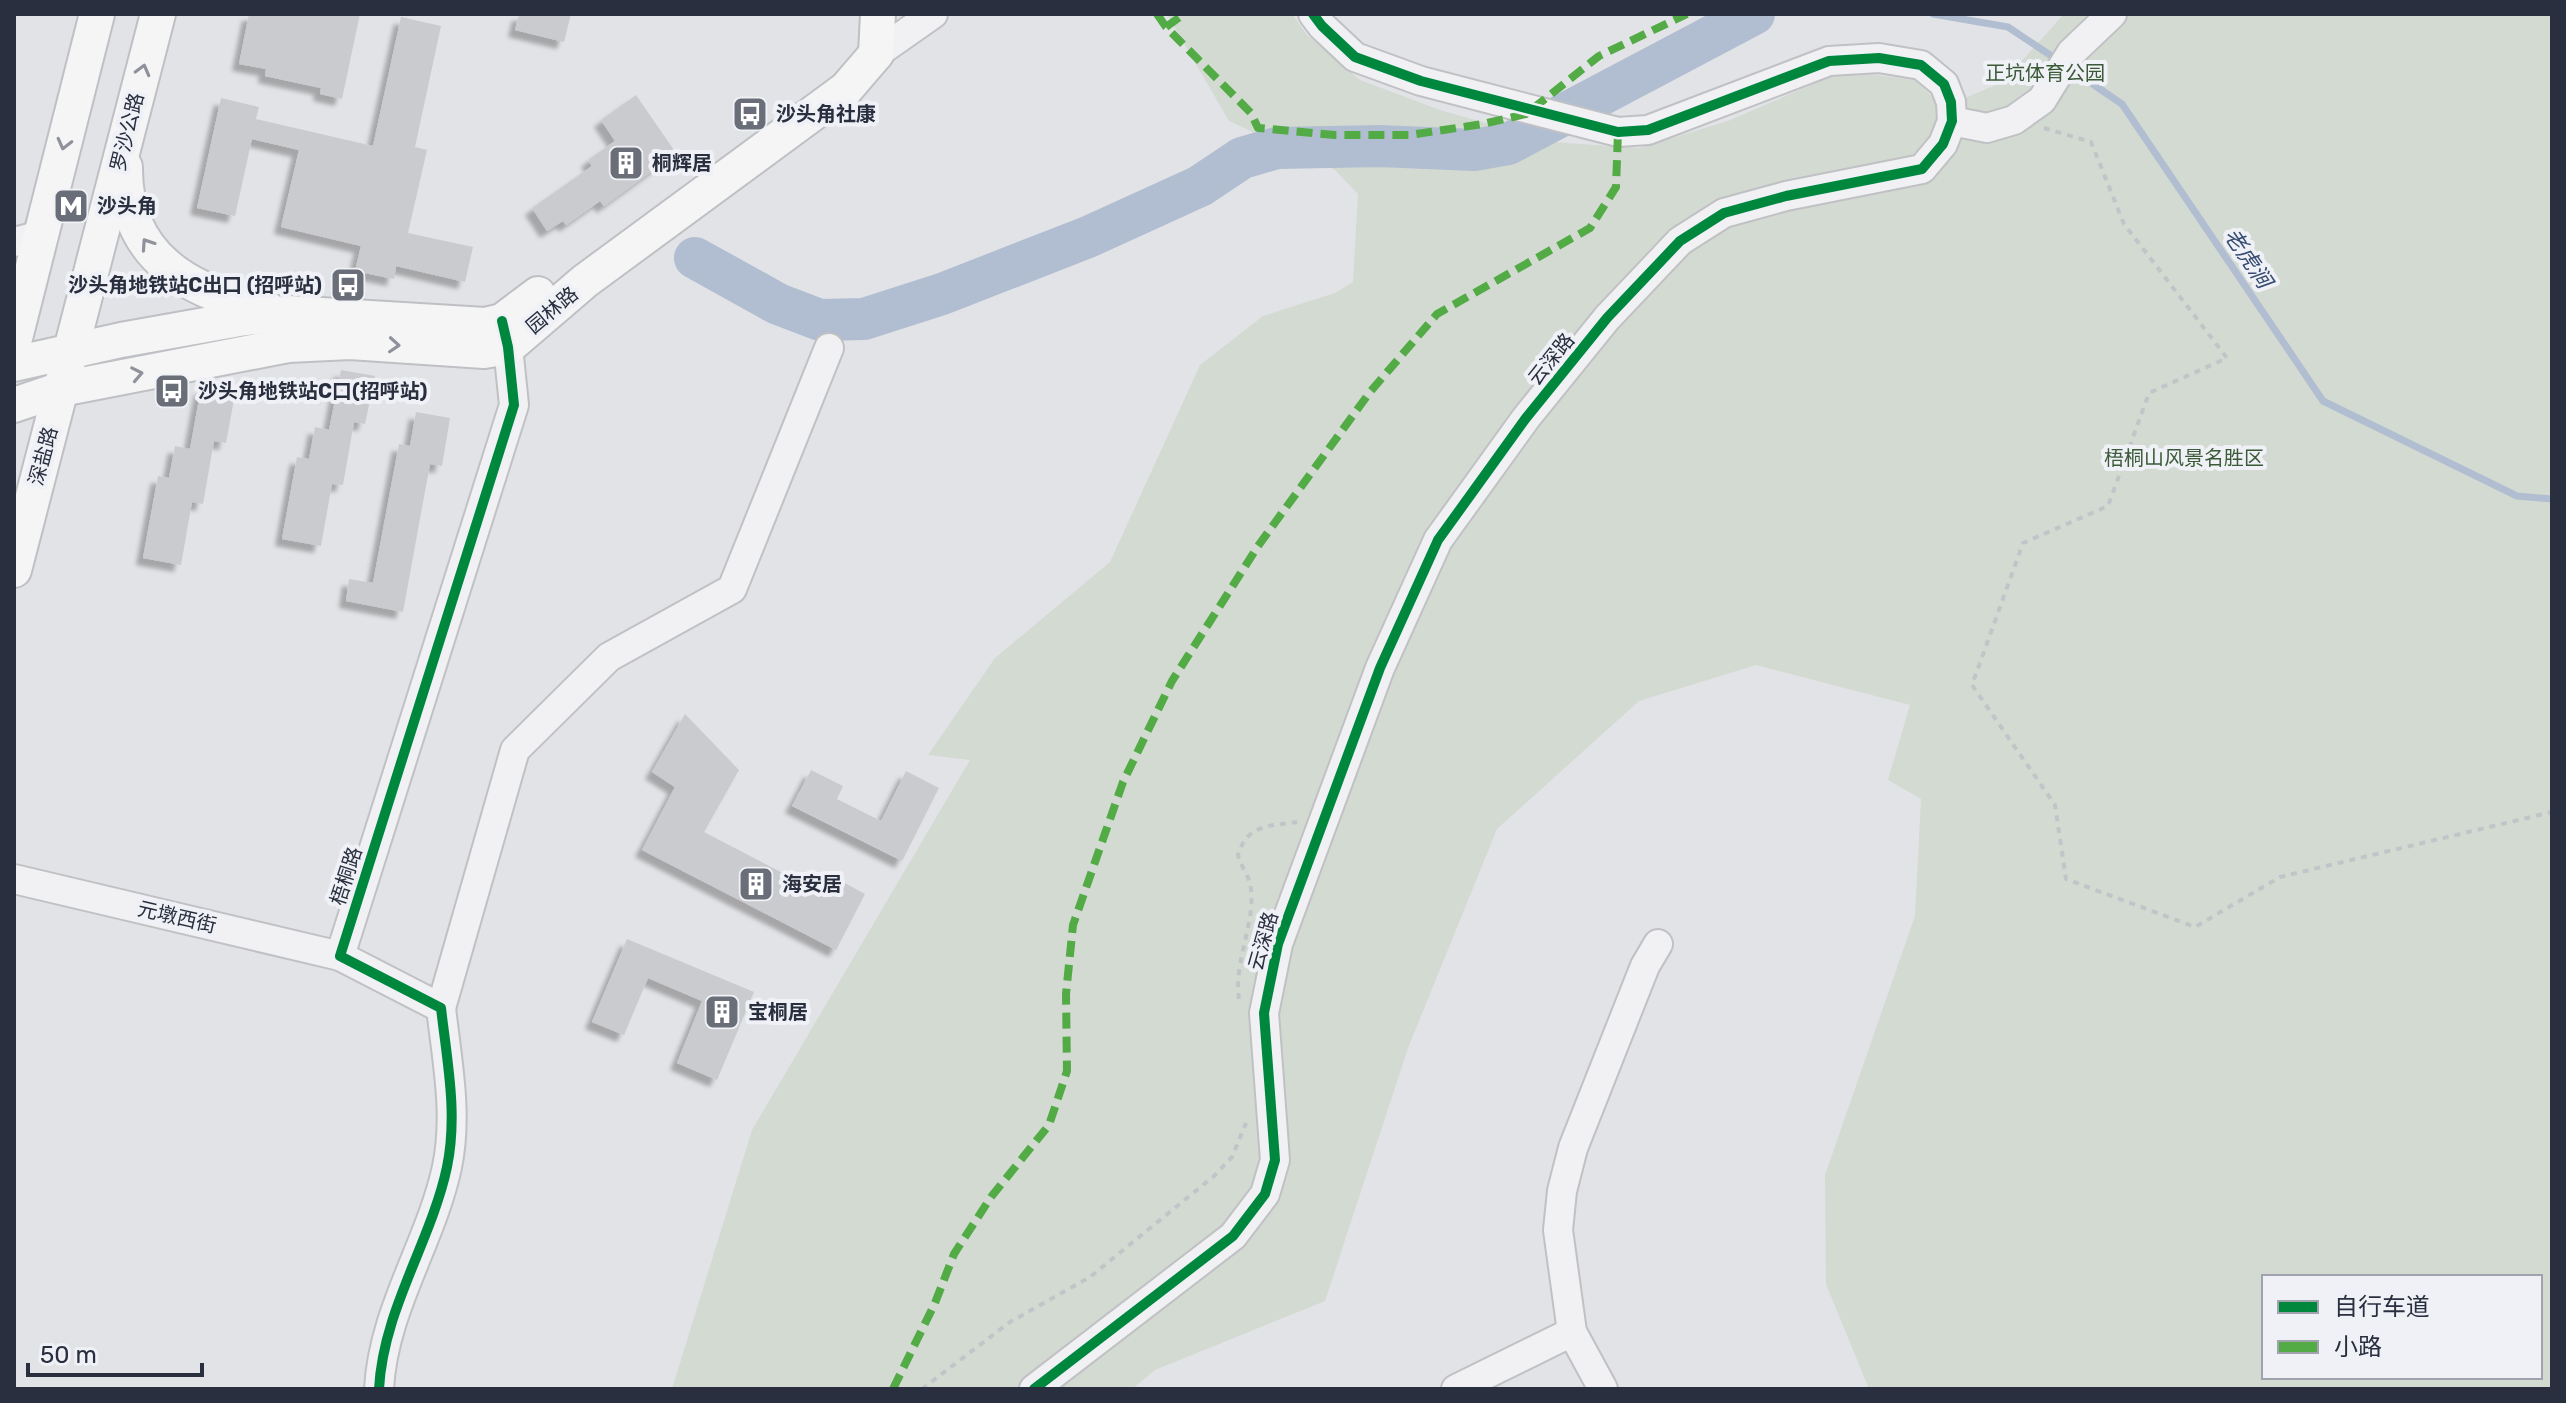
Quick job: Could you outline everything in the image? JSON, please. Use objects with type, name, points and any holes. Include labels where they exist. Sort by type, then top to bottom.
[{"type":"main road","points":[[14,342],[28,239],[97,14]]},
{"type":"main road","name":"罗沙公路","points":[[61,389],[158,14]]},
{"type":"main road","points":[[876,54],[878,14]]},
{"type":"main road","name":"园林路","points":[[14,405],[61,389],[288,345],[350,342],[484,351],[834,73],[876,54]]},
{"type":"main road","points":[[126,138],[125,179],[129,207],[139,233],[155,257],[174,273],[219,297],[288,313]]},
{"type":"main road","name":"园林路","points":[[14,364],[71,349],[288,313],[485,325],[505,334]]},
{"type":"main road","name":"深盐路","points":[[14,570],[61,389]]},
{"type":"street","name":"园林路","points":[[876,54],[933,14]]},
{"type":"street","points":[[1313,14],[1355,57],[1421,81],[1618,132],[1648,130],[1829,61],[1879,58],[1921,65],[1944,84],[1951,102],[1952,121],[1987,128],[2014,120],[2042,100],[2071,53],[2112,14]]},
{"type":"street","name":"云深路","points":[[1034,1389],[1233,1236],[1265,1194],[1275,1160],[1264,1013],[1278,944],[1380,668],[1438,540],[1526,418],[1607,318],[1680,241],[1724,213],[1786,196],[1922,169],[1943,144],[1952,121]]},
{"type":"street","name":"梧桐路","points":[[340,956],[514,405],[505,334]]},
{"type":"street","points":[[379,1389],[391,1323],[438,1201],[447,1165],[453,1119],[441,1008],[515,750],[609,657],[732,589],[829,348]]},
{"type":"street","name":"元墩西街","points":[[14,879],[340,956]]},
{"type":"street","points":[[1603,1389],[1572,1332],[1558,1230],[1562,1191],[1578,1134],[1645,966],[1658,944]]},
{"type":"street","points":[[340,956],[441,1008]]},
{"type":"street","points":[[1456,1389],[1572,1332]]},
{"type":"path","points":[[2014,120],[2091,142],[2124,224],[2227,358],[2149,393],[2108,506],[2023,543],[1972,685],[2055,805],[2066,879],[2195,927],[2280,877],[2552,812]]},
{"type":"path","points":[[1241,1011],[1237,983],[1251,899],[1250,883],[1238,855],[1242,842],[1260,827],[1324,819]]},
{"type":"path","points":[[922,1389],[1010,1322],[1090,1277],[1214,1176],[1232,1157],[1248,1113]]},
{"type":"green space","name":"梧桐山风景名胜区","points":[[1167,14],[1292,14],[1307,35],[1360,80],[1440,110],[1552,142],[1639,148],[1728,121],[1832,76],[1870,74],[1915,80],[1937,101],[1958,101],[2003,82],[2064,14],[2552,14],[2552,1389],[1869,1389],[1826,1284],[1825,1175],[1915,916],[1921,799],[1888,780],[1910,705],[1756,665],[1639,701],[1497,829],[1408,1048],[1325,1301],[1155,1370],[1132,1389],[672,1389],[752,1130],[970,760],[928,755],[995,658],[1110,562],[1200,365],[1263,316],[1335,293],[1353,282],[1358,194],[1335,170],[1229,121]]},
{"type":"building","points":[[249,14],[360,14],[342,99],[320,94],[321,88],[265,76],[266,69],[239,64]]},
{"type":"building","points":[[519,14],[571,14],[564,42],[515,30]]},
{"type":"building","points":[[401,17],[441,26],[415,147],[427,150],[408,233],[473,247],[465,282],[396,266],[394,279],[355,271],[361,246],[281,227],[299,150],[252,139],[235,216],[197,208],[221,98],[259,107],[256,119],[373,146]]},
{"type":"building","name":"桐辉居","points":[[636,95],[674,150],[665,156],[667,160],[604,206],[600,201],[566,225],[563,221],[547,231],[532,208],[592,166],[588,160],[615,141],[601,120]]},
{"type":"building","points":[[341,370],[375,376],[365,424],[354,422],[343,485],[332,484],[321,546],[282,539],[297,457],[309,459],[315,427],[329,430]]},
{"type":"building","points":[[201,388],[235,394],[226,443],[214,441],[203,504],[192,502],[181,565],[143,558],[158,476],[169,478],[175,446],[190,449]]},
{"type":"building","points":[[416,412],[450,418],[442,466],[430,464],[403,612],[346,601],[349,579],[373,583],[399,444],[410,446]]},
{"type":"building","name":"海安居","points":[[685,714],[739,770],[704,832],[821,893],[830,875],[865,894],[836,950],[642,850],[675,787],[652,772]]},
{"type":"building","points":[[811,770],[843,786],[837,799],[881,821],[906,771],[939,788],[902,861],[792,806]]},
{"type":"building","name":"宝桐居","points":[[627,939],[754,992],[717,1080],[677,1063],[702,1001],[648,978],[624,1035],[592,1022]]},
{"type":"waterway","points":[[695,258],[778,304],[820,320],[864,319],[942,294],[1088,237],[1200,186],[1242,158],[1277,148],[1380,146],[1474,150],[1508,144],[1754,14]]},
{"type":"waterway","name":"老虎涧","points":[[1933,14],[2008,27],[2059,61]]},
{"type":"waterway","name":"老虎涧","points":[[2069,68],[2122,104],[2323,401],[2517,496],[2552,499]]},
{"type":"marked path","points":[[1157,14],[1166,27],[1251,113],[1258,128],[1335,135],[1410,135],[1526,114],[1599,56],[1687,14]]},
{"type":"marked path","points":[[1166,27],[1184,14]]},
{"type":"marked path","points":[[893,1389],[935,1303],[954,1254],[991,1197],[1049,1125],[1067,1071],[1066,994],[1073,925],[1123,782],[1172,681],[1258,546],[1370,392],[1437,314],[1590,228],[1616,187],[1618,132]]},
{"type":"cycle path","points":[[1034,1389],[1233,1236],[1265,1194],[1275,1160],[1264,1013],[1278,944],[1380,668],[1438,540],[1526,418],[1607,318],[1680,241],[1724,213],[1786,196],[1922,169],[1943,144],[1952,121],[1951,102],[1944,84],[1921,65],[1879,58],[1829,61],[1648,130],[1618,132],[1421,81],[1355,57],[1313,14]]},
{"type":"cycle path","points":[[379,1389],[389,1332],[440,1195],[447,1167],[452,1127],[450,1088],[441,1008],[340,956],[514,405],[502,321]]},
{"type":"place","name":"沙头角社康","points":[[750,114]]},
{"type":"place","name":"桐辉居","points":[[626,163]]},
{"type":"place","name":"沙头角","points":[[71,206]]},
{"type":"place","name":"沙头角地铁站C出口 (招呼站)","points":[[348,285]]},
{"type":"place","name":"沙头角地铁站C口(招呼站)","points":[[172,391]]},
{"type":"place","name":"海安居","points":[[756,884]]},
{"type":"place","name":"宝桐居","points":[[722,1012]]},
{"type":"park label","name":"正坑体育公园","points":[[2045,73]]}]
